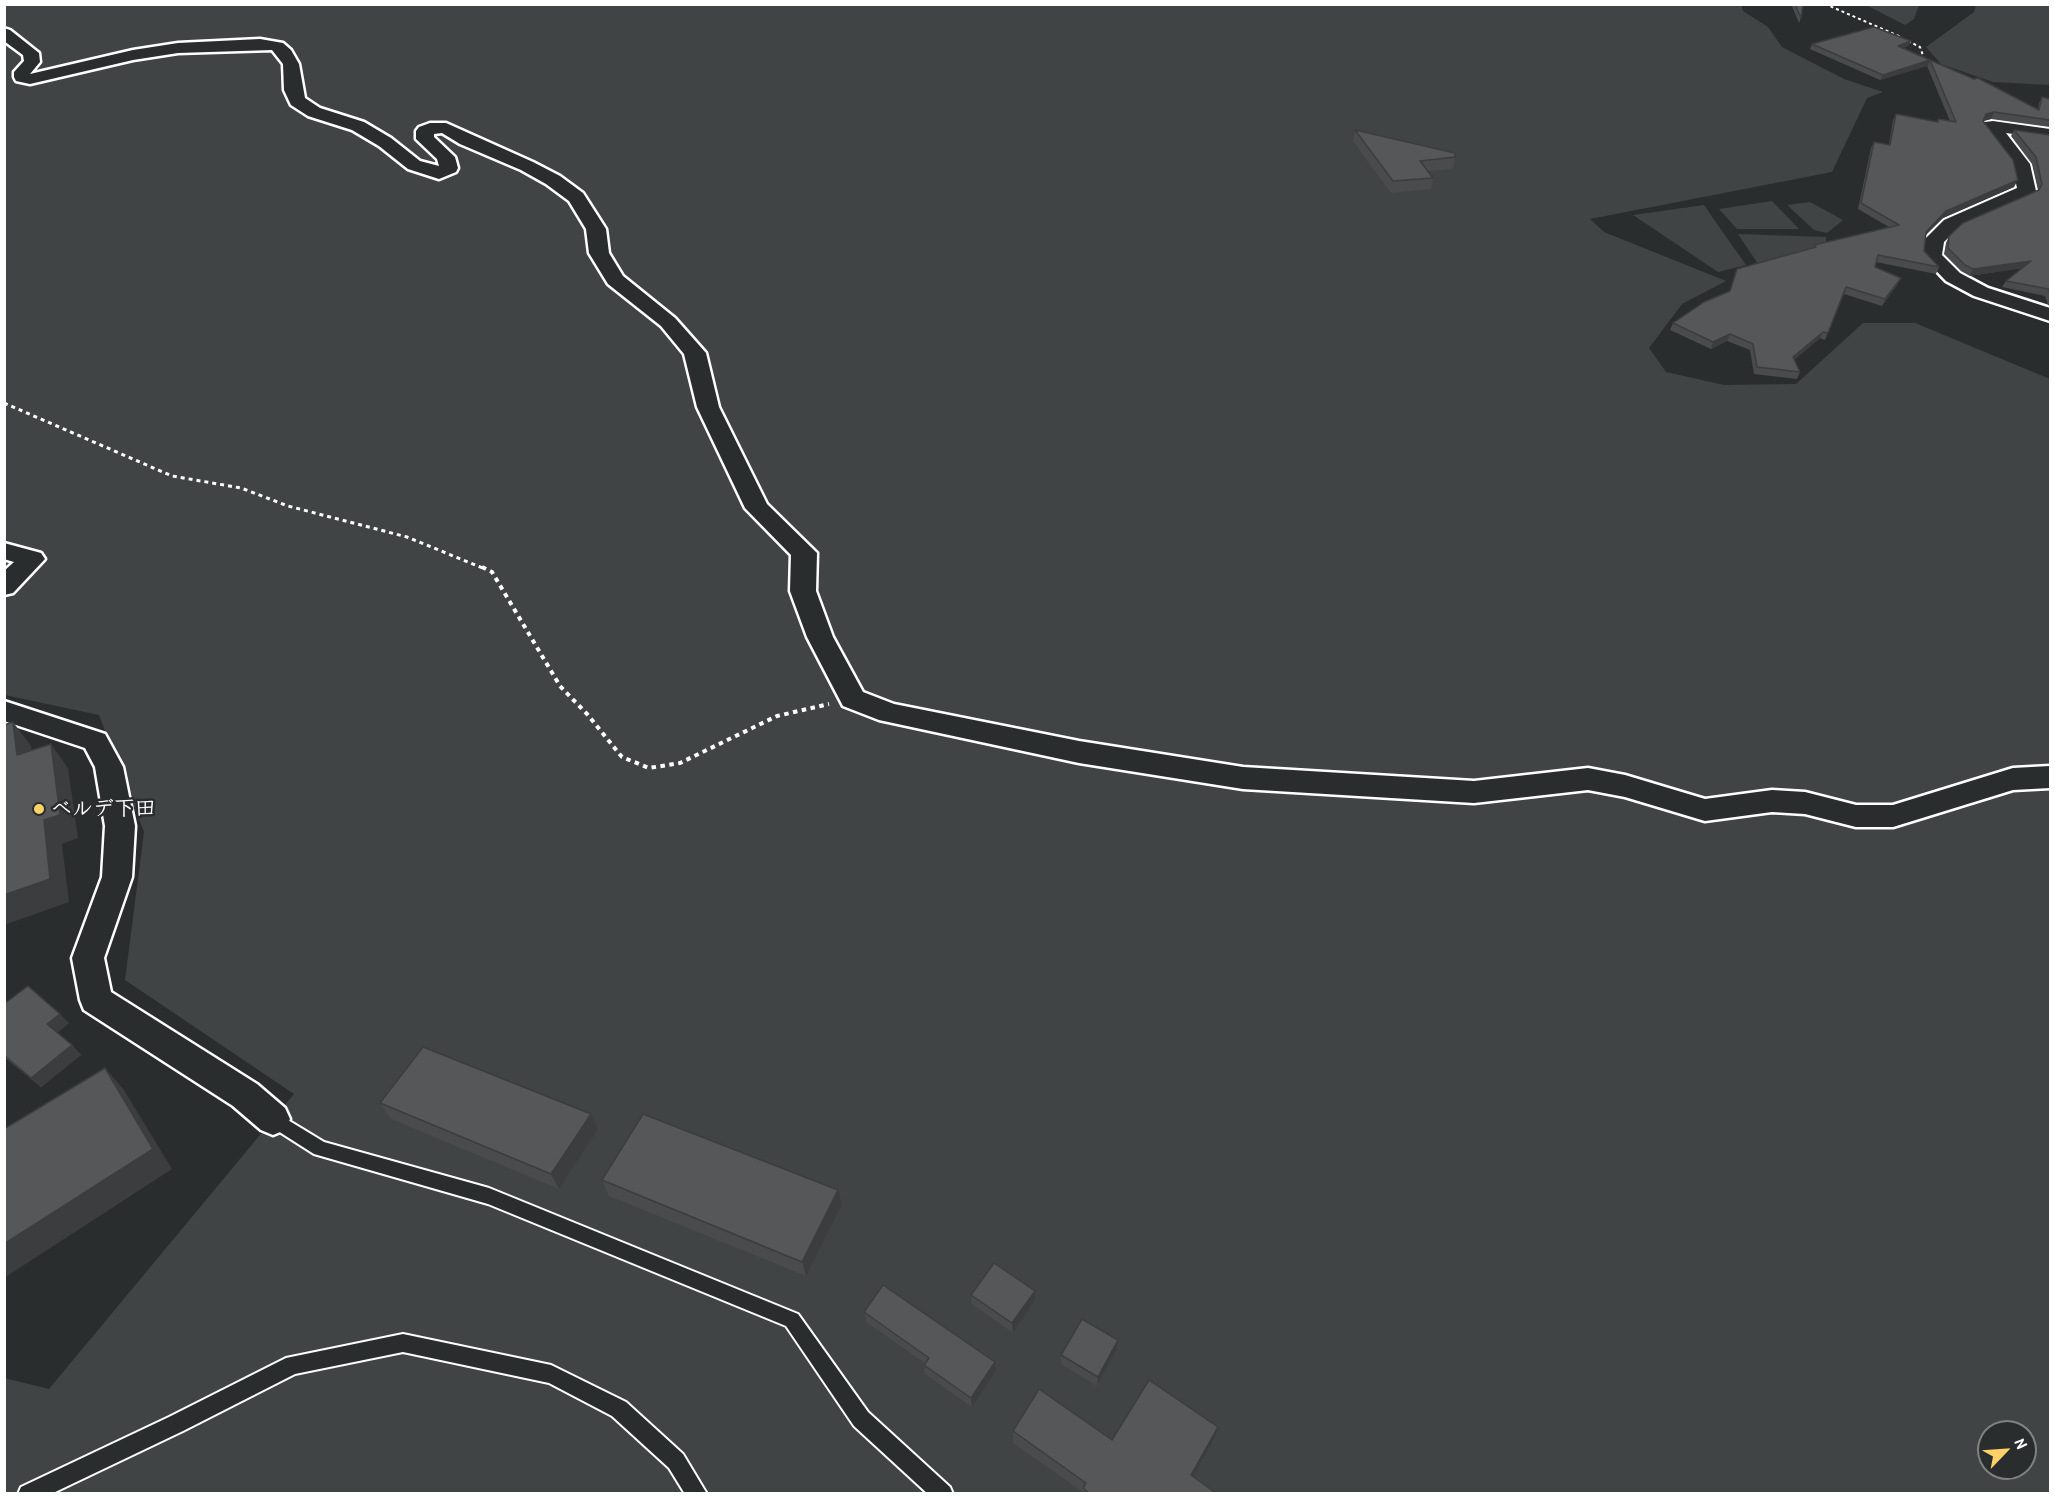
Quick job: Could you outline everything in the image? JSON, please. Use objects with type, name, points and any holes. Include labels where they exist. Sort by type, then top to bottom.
[{"type":"street","points":[[4,33],[31,52],[32,62],[22,72],[22,77],[30,79],[133,55],[178,48],[260,44],[277,46],[285,53],[291,64],[293,90],[297,101],[314,112],[358,126],[385,142],[414,165],[439,173],[449,168],[446,157],[425,140],[425,131],[436,127],[446,128],[466,140],[527,166],[553,180],[576,197],[596,229],[599,253],[615,280],[668,322],[695,353],[708,407],[757,508],[804,553],[803,591],[820,637],[853,699],[889,713],[1078,752],[1244,778],[1474,792],[1588,779],[1625,786],[1705,810],[1772,801],[1805,803],[1856,816],[1893,816],[2013,779],[2050,777]]},
{"type":"street","points":[[2050,134],[1991,126],[2021,164],[2027,191],[1951,225],[1934,240],[1932,256],[1953,278],[1981,292],[2050,315]]},
{"type":"street","points":[[4,551],[32,559],[4,587]]},
{"type":"street","points":[[4,711],[95,741],[109,767],[120,826],[117,877],[88,958],[96,1000],[245,1095],[273,1119]]},
{"type":"lane","points":[[273,1119],[320,1149],[489,1196],[792,1320],[861,1419],[943,1494]]},
{"type":"lane","points":[[28,1494],[293,1365],[403,1343],[551,1374],[619,1409],[676,1461],[697,1494]]},
{"type":"path","points":[[1825,4],[1920,47],[1926,63]]},
{"type":"path","points":[[4,403],[172,476],[241,488],[288,506],[407,537],[492,572],[560,686],[587,714],[622,757],[649,768],[680,763],[777,716],[853,699]]},
{"type":"shaded area","points":[[1741,4],[1743,11],[1768,27],[1782,47],[1844,79],[1883,92],[1867,98],[1832,172],[1590,219],[1604,232],[1726,281],[1682,304],[1649,348],[1666,372],[1724,385],[1796,384],[1863,323],[1915,323],[2050,379],[2050,1493],[5,1493],[4,1378],[49,1389],[294,1094],[125,980],[144,832],[99,715],[5,695],[5,5]]},
{"type":"shaded area","points":[[1866,5],[1919,5],[1914,19],[1905,25]]},
{"type":"shaded area","points":[[1976,5],[2050,5],[2050,85],[1993,82],[1941,64],[1926,47],[1974,12]]},
{"type":"shaded area","points":[[1772,201],[1799,229],[1737,229],[1719,209]]},
{"type":"shaded area","points":[[1810,202],[1843,220],[1827,233],[1814,230],[1787,205]]},
{"type":"shaded area","points":[[1704,205],[1746,265],[1718,272],[1633,215]]},
{"type":"shaded area","points":[[1738,234],[1826,237],[1826,243],[1758,264]]},
{"type":"building","points":[[1795,4],[1803,4],[1801,18]]},
{"type":"building","points":[[1874,27],[1911,41],[1898,46],[1930,60],[1883,75],[1812,44]]},
{"type":"building","points":[[1930,60],[1974,79],[1978,78],[2039,110],[2042,97],[2050,99],[2050,120],[1994,112],[1986,114],[1983,121],[2013,160],[2018,180],[1946,211],[1926,232],[1924,251],[1939,267],[1878,255],[1875,267],[1901,278],[1885,299],[1846,287],[1828,333],[1823,332],[1793,357],[1800,372],[1757,367],[1753,344],[1730,334],[1713,342],[1673,323],[1704,302],[1730,291],[1737,269],[1816,247],[1814,245],[1899,225],[1861,203],[1874,142],[1890,145],[1896,114],[1938,122],[1938,119],[1956,122]]},
{"type":"building","points":[[1355,130],[1455,153],[1455,157],[1420,161],[1433,178],[1393,181]]},
{"type":"building","points":[[2014,130],[2050,135],[2050,294],[2049,289],[2006,281],[2031,261],[1973,269],[1965,265],[1948,248],[1949,236],[1963,223],[2039,190],[2042,184],[2036,157]]},
{"type":"building","name":"ベルデ下田","points":[[13,722],[17,755],[51,744],[60,815],[44,820],[50,879],[4,895],[4,725]]},
{"type":"building","points":[[28,986],[60,1014],[47,1024],[72,1045],[31,1078],[4,1055],[4,1004]]},
{"type":"building","points":[[423,1047],[591,1114],[551,1174],[380,1103]]},
{"type":"building","points":[[105,1068],[153,1149],[4,1244],[4,1129]]},
{"type":"building","points":[[643,1114],[838,1190],[802,1262],[602,1180]]},
{"type":"building","points":[[994,1263],[1035,1291],[1012,1323],[971,1295]]},
{"type":"building","points":[[883,1285],[995,1362],[971,1398],[924,1365],[929,1358],[864,1312]]},
{"type":"building","points":[[1082,1319],[1118,1340],[1098,1377],[1061,1355]]},
{"type":"building","points":[[1149,1380],[1218,1427],[1191,1475],[1217,1494],[1090,1494],[1083,1488],[1086,1483],[1013,1431],[1039,1389],[1112,1440]]},
{"type":"place","name":"ベルデ下田","points":[[39,809]]}]
